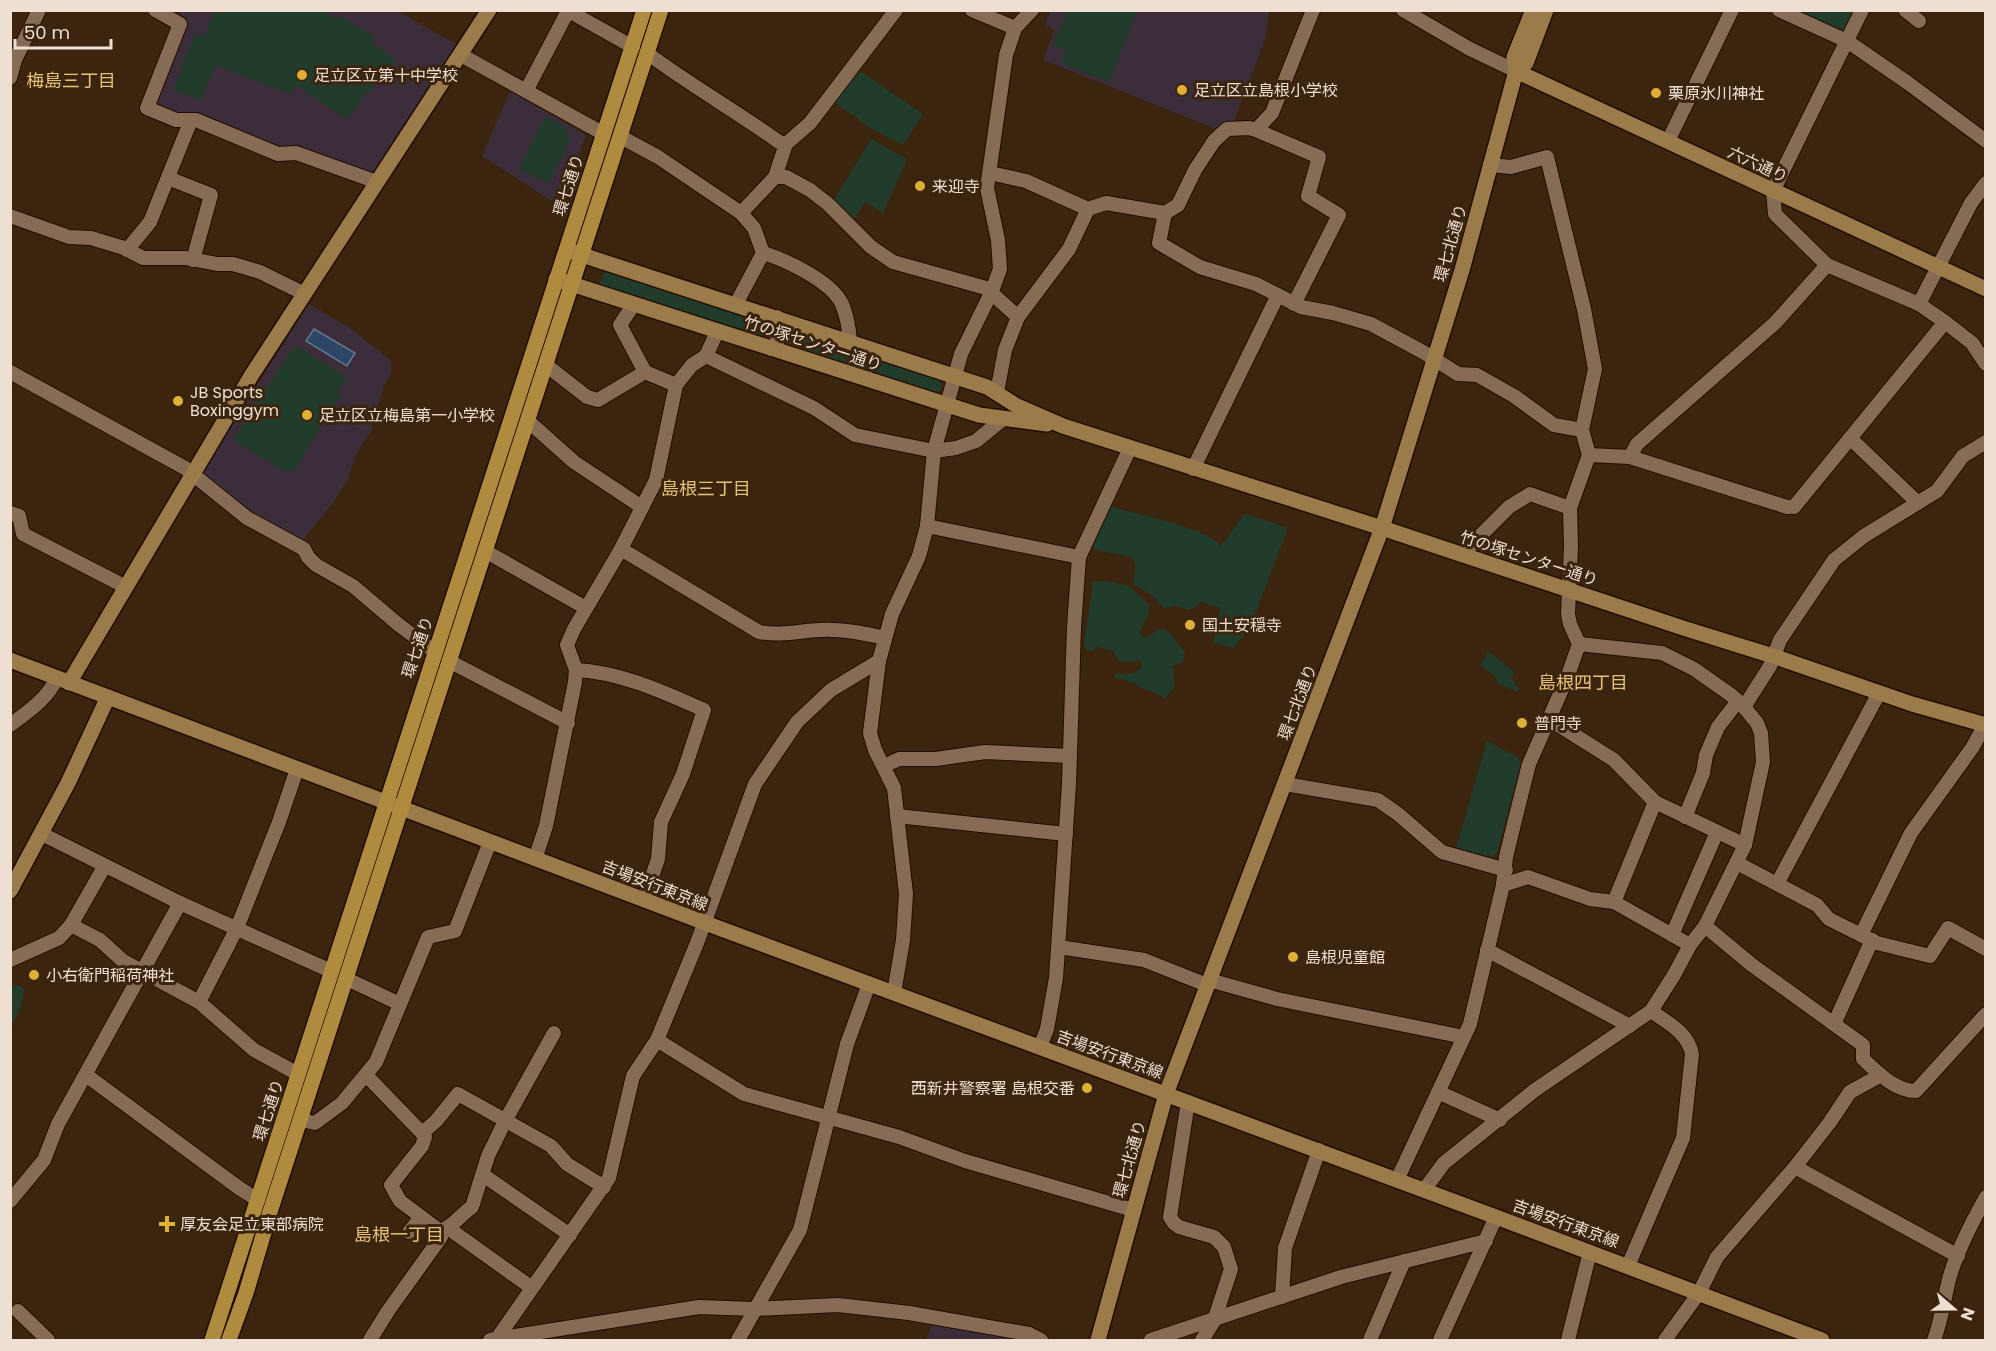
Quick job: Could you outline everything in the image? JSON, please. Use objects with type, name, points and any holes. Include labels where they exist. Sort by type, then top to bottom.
[{"type":"main road","name":"環七通り","points":[[212,1341],[434,651],[475,534],[644,10]]},
{"type":"main road","name":"環七通り","points":[[229,1341],[661,10]]},
{"type":"main road","name":"環七通り","points":[[235,1341],[246,1293]]},
{"type":"main road","name":"環七通り","points":[[204,1341],[226,1296]]},
{"type":"street","points":[[10,78],[15,60],[39,10]]},
{"type":"street","points":[[155,10],[180,24],[147,108],[176,120],[196,120],[278,154],[296,153],[377,183]]},
{"type":"street","points":[[10,725],[38,705],[63,680],[126,587],[246,384],[489,10]]},
{"type":"street","points":[[741,213],[775,177],[786,144],[810,123],[896,10]]},
{"type":"street","points":[[972,10],[1016,28]]},
{"type":"street","points":[[894,993],[903,940],[906,894],[894,788],[875,750],[870,733],[879,661],[892,614],[919,556],[927,526],[934,451],[961,354],[992,291],[1000,269],[998,240],[987,188],[1006,56],[1016,28],[1032,10]]},
{"type":"street","points":[[1256,130],[1272,113],[1313,10]]},
{"type":"street","points":[[1404,10],[1470,49],[1516,71]]},
{"type":"street","name":"環七北通り","points":[[1098,1341],[1166,1094],[1382,528],[1462,270],[1516,71],[1514,57],[1533,10]]},
{"type":"street","name":"環七北通り","points":[[1516,71],[1526,63],[1546,10]]},
{"type":"street","points":[[1668,141],[1731,10]]},
{"type":"street","points":[[1779,10],[1847,41],[1986,141]]},
{"type":"street","points":[[1862,10],[1773,191],[1775,214],[1827,265],[1919,304],[1972,343],[1986,364]]},
{"type":"street","points":[[1905,10],[1919,21]]},
{"type":"street","points":[[526,91],[567,11],[633,47]]},
{"type":"street","points":[[647,53],[677,76],[723,103],[779,142],[786,144]]},
{"type":"street","points":[[461,55],[604,134]]},
{"type":"street","name":"六六通り","points":[[1516,71],[1986,289]]},
{"type":"street","points":[[127,250],[150,222],[191,120]]},
{"type":"street","points":[[990,173],[1026,181],[1088,209],[1106,203],[1166,213],[1178,205],[1195,170],[1214,141],[1227,129],[1256,130],[1319,157],[1308,196],[1339,215],[1294,304]]},
{"type":"street","points":[[621,137],[658,157],[741,213],[754,228],[763,253],[802,270],[828,287],[841,302],[849,328],[850,341]]},
{"type":"street","points":[[1397,1180],[1470,1024],[1529,764],[1567,678],[1579,644],[1570,624],[1570,508],[1589,455],[1582,430],[1595,369],[1584,309],[1547,157],[1511,167],[1490,165]]},
{"type":"street","points":[[775,177],[786,177],[810,190],[828,204],[871,247],[893,262],[986,288],[992,291],[1018,317]]},
{"type":"street","points":[[168,178],[211,195],[193,260]]},
{"type":"street","points":[[1919,304],[1971,203],[1986,183]]},
{"type":"street","points":[[997,392],[1005,350],[1018,317],[1069,249],[1088,209]]},
{"type":"street","points":[[1166,213],[1159,243],[1200,267],[1256,284],[1294,304],[1371,324],[1458,374],[1477,375],[1514,396],[1554,425],[1582,430]]},
{"type":"street","points":[[10,216],[69,237],[91,238],[143,258],[233,264],[260,272],[305,294]]},
{"type":"street","name":"竹の塚センター通り","points":[[566,250],[955,376],[997,392],[1017,406],[1062,426],[1382,528],[1879,693],[1985,724]]},
{"type":"street","points":[[736,304],[763,253]]},
{"type":"street","points":[[1630,458],[1637,444],[1775,323],[1827,265]]},
{"type":"street","name":"竹の塚センター通り","points":[[556,279],[980,415],[1062,426]]},
{"type":"street","points":[[1193,469],[1278,295]]},
{"type":"street","points":[[634,304],[620,326],[645,372],[676,385]]},
{"type":"street","points":[[771,349],[781,334],[777,317]]},
{"type":"street","points":[[1589,455],[1630,458],[1787,507],[1794,507],[1946,322]]},
{"type":"street","points":[[535,859],[546,826],[575,682],[576,670],[567,645],[621,549],[656,480],[676,385],[693,365],[706,356],[717,332]]},
{"type":"street","points":[[706,356],[814,408],[855,435],[934,451],[956,448],[976,441],[1003,419]]},
{"type":"street","points":[[546,365],[587,397],[598,400],[645,372]]},
{"type":"street","points":[[10,372],[184,468],[247,519],[304,549],[316,565],[352,586],[399,626],[434,651]]},
{"type":"street","points":[[528,421],[574,462],[642,507]]},
{"type":"street","points":[[1850,438],[1918,503]]},
{"type":"street","points":[[1685,817],[1718,727],[1741,704],[1770,666],[1780,640],[1834,560],[1864,536],[1937,491],[1963,456],[1986,442]]},
{"type":"street","points":[[1040,1047],[1047,1029],[1055,987],[1059,947],[1079,557],[1130,448]]},
{"type":"street","points":[[1461,555],[1509,507],[1530,494],[1570,508]]},
{"type":"street","points":[[10,513],[19,516],[23,534],[126,587]]},
{"type":"street","points":[[927,526],[1079,557]]},
{"type":"street","points":[[621,549],[759,632],[774,635],[842,630],[885,638]]},
{"type":"street","points":[[484,551],[586,608]]},
{"type":"street","points":[[1424,1190],[1444,1163],[1535,1090],[1652,1011],[1690,945],[1704,926],[1745,845],[1763,762],[1761,733],[1757,723],[1741,704],[1694,669],[1662,653],[1579,644]]},
{"type":"street","name":"吉場安行東京線","points":[[10,660],[704,923],[1319,1150],[1822,1341]]},
{"type":"street","points":[[449,661],[568,723]]},
{"type":"street","points":[[492,1340],[532,1288],[609,1178],[633,1076],[657,1041],[704,923],[755,784],[796,722],[831,690],[879,661]]},
{"type":"street","points":[[576,670],[592,671],[647,686],[704,710],[683,774],[661,822],[658,859],[644,900]]},
{"type":"street","points":[[1777,884],[1879,693]]},
{"type":"street","points":[[10,891],[68,783],[108,697]]},
{"type":"street","points":[[1549,719],[1614,759],[1655,802],[1745,845]]},
{"type":"street","points":[[1834,1024],[1866,938],[1911,833],[1972,748],[1985,724]]},
{"type":"street","points":[[1972,748],[1986,756]]},
{"type":"street","points":[[884,766],[899,759],[936,759],[985,752],[1070,756]]},
{"type":"street","points":[[199,1002],[237,928],[279,822],[297,769]]},
{"type":"street","points":[[1285,784],[1378,800],[1442,852],[1506,870]]},
{"type":"street","points":[[1614,902],[1655,802]]},
{"type":"street","points":[[897,816],[1066,834]]},
{"type":"street","points":[[1672,935],[1717,832]]},
{"type":"street","points":[[42,834],[180,903],[332,971]]},
{"type":"street","points":[[301,1120],[315,1124],[342,1103],[376,1062],[428,937],[455,931],[490,842]]},
{"type":"street","points":[[1737,862],[1817,905],[1829,919],[1866,938],[1930,956],[1948,928],[1986,949]]},
{"type":"street","points":[[10,960],[59,938],[71,926],[104,867]]},
{"type":"street","points":[[1503,885],[1528,877],[1590,899],[1614,902],[1690,945]]},
{"type":"street","points":[[10,1201],[44,1160],[58,1124],[180,903]]},
{"type":"street","points":[[71,926],[100,940],[123,961],[199,1002],[254,1050],[298,1074]]},
{"type":"street","points":[[1704,926],[1752,965],[1863,1045],[1863,1059],[1904,1091],[1916,1091],[1986,1014]]},
{"type":"street","points":[[1059,947],[1144,960],[1208,983],[1464,1037]]},
{"type":"street","points":[[1487,950],[1630,1026]]},
{"type":"street","points":[[347,979],[400,1004]]},
{"type":"street","points":[[738,1341],[800,1230],[847,1044],[868,984]]},
{"type":"street","points":[[1628,1266],[1683,1138],[1692,1054],[1691,1047],[1680,1031],[1652,1011]]},
{"type":"street","points":[[370,1341],[444,1230],[472,1207],[488,1156],[554,1033]]},
{"type":"street","points":[[657,1041],[744,1094],[829,1116],[899,1137],[965,1161],[1133,1210]]},
{"type":"street","points":[[366,1074],[425,1137],[422,1146],[391,1185],[400,1201],[421,1217],[532,1288]]},
{"type":"street","points":[[86,1075],[258,1200]]},
{"type":"street","points":[[1665,1341],[1699,1293],[1717,1257],[1795,1167],[1850,1092],[1881,1075]]},
{"type":"street","points":[[1438,1092],[1500,1120]]},
{"type":"street","points":[[422,1133],[436,1121],[458,1094],[551,1146],[567,1164],[604,1187]]},
{"type":"street","points":[[1151,1341],[1204,1335],[1214,1321],[1231,1269],[1224,1247],[1214,1237],[1179,1227],[1170,1217],[1188,1102]]},
{"type":"street","points":[[1282,1297],[1282,1277],[1291,1228],[1319,1150]]},
{"type":"street","points":[[1795,1167],[1958,1256]]},
{"type":"street","points":[[483,1175],[570,1235]]},
{"type":"street","points":[[1934,1341],[1950,1277],[1986,1197]]},
{"type":"street","points":[[409,1232],[421,1217]]},
{"type":"street","points":[[1440,1341],[1496,1217]]},
{"type":"street","points":[[1214,1321],[1341,1276],[1486,1241]]},
{"type":"street","points":[[1568,1341],[1590,1252]]},
{"type":"street","points":[[1370,1341],[1379,1315],[1404,1261]]},
{"type":"street","points":[[492,1340],[699,1307],[754,1309],[838,1305],[897,1312],[1029,1334],[1041,1341]]},
{"type":"street","points":[[18,1311],[48,1341]]},
{"type":"shaded area","name":"足立区立第十中学校","points":[[182,11],[397,11],[458,45],[372,175],[279,148],[156,104],[185,20],[179,16]]},
{"type":"shaded area","name":"足立区立島根小学校","points":[[1051,11],[1269,11],[1265,40],[1234,121],[1227,121],[1216,129],[1043,60],[1055,30],[1045,25]]},
{"type":"shaded area","points":[[510,91],[586,135],[561,207],[482,156]]},
{"type":"shaded area","name":"足立区立梅島第一小学校","points":[[309,304],[347,326],[389,359],[392,365],[372,429],[356,455],[348,479],[335,500],[302,542],[244,512],[203,479],[202,471]]},
{"type":"shaded area","points":[[933,1322],[1033,1340],[926,1340]]},
{"type":"green space","points":[[214,11],[322,11],[338,20],[340,17],[374,36],[371,42],[396,60],[391,68],[387,66],[347,120],[296,85],[292,94],[215,65],[201,100],[173,90],[195,34],[204,37]]},
{"type":"green space","points":[[1067,11],[1137,11],[1109,82],[1061,63],[1066,50],[1053,45]]},
{"type":"green space","points":[[1791,11],[1855,11],[1844,32]]},
{"type":"green space","points":[[860,71],[923,114],[903,145],[872,129],[834,102]]},
{"type":"green space","points":[[545,117],[565,127],[570,141],[548,183],[519,169]]},
{"type":"green space","points":[[871,139],[907,159],[883,213],[865,202],[854,219],[833,201]]},
{"type":"green space","points":[[605,270],[771,324],[775,329],[774,337],[767,343],[599,286]]},
{"type":"green space","points":[[789,328],[939,378],[942,386],[939,392],[929,396],[784,346],[788,339]]},
{"type":"green space","points":[[295,345],[346,377],[337,392],[341,394],[295,469],[286,472],[233,440]]},
{"type":"green space","points":[[1112,507],[1189,528],[1215,540],[1221,546],[1245,513],[1288,528],[1251,625],[1234,648],[1213,643],[1220,608],[1200,601],[1199,605],[1188,610],[1175,606],[1164,608],[1152,595],[1133,584],[1136,567],[1132,557],[1096,550],[1092,545],[1107,508]]},
{"type":"green space","points":[[1106,581],[1129,586],[1149,605],[1148,615],[1139,634],[1146,638],[1154,632],[1165,629],[1185,651],[1183,662],[1173,666],[1174,687],[1166,698],[1125,680],[1114,678],[1115,673],[1136,672],[1142,666],[1140,660],[1119,661],[1113,651],[1096,646],[1094,651],[1088,651],[1084,646],[1093,582]]},
{"type":"green space","points":[[1488,651],[1514,672],[1511,679],[1515,681],[1514,685],[1520,688],[1517,692],[1497,683],[1496,677],[1480,666]]},
{"type":"green space","points":[[1487,741],[1517,757],[1521,762],[1497,853],[1492,857],[1456,849]]},
{"type":"green space","points":[[19,985],[24,990],[23,1000],[11,1026],[11,988]]},
{"type":"water","points":[[314,329],[355,353],[347,366],[306,341]]},
{"type":"place","name":"足立区立第十中学校","points":[[302,75]]},
{"type":"place","name":"足立区立島根小学校","points":[[1182,90]]},
{"type":"place","name":"栗原氷川神社","points":[[1656,93]]},
{"type":"place","name":"来迎寺","points":[[920,186]]},
{"type":"place","name":"JB Sports Boxinggym","points":[[178,401]]},
{"type":"place","name":"足立区立梅島第一小学校","points":[[307,415]]},
{"type":"place","name":"国土安穏寺","points":[[1190,625]]},
{"type":"place","name":"普門寺","points":[[1522,723]]},
{"type":"place","name":"島根児童館","points":[[1293,957]]},
{"type":"place","name":"小右衛門稲荷神社","points":[[34,975]]},
{"type":"place","name":"西新井警察署 島根交番","points":[[1087,1088]]},
{"type":"place","name":"厚友会足立東部病院","points":[[167,1224]]},
{"type":"district","name":"梅島三丁目","points":[[71,81]]},
{"type":"district","name":"島根三丁目","points":[[706,489]]},
{"type":"district","name":"島根四丁目","points":[[1583,683]]},
{"type":"district","name":"島根一丁目","points":[[399,1235]]}]
